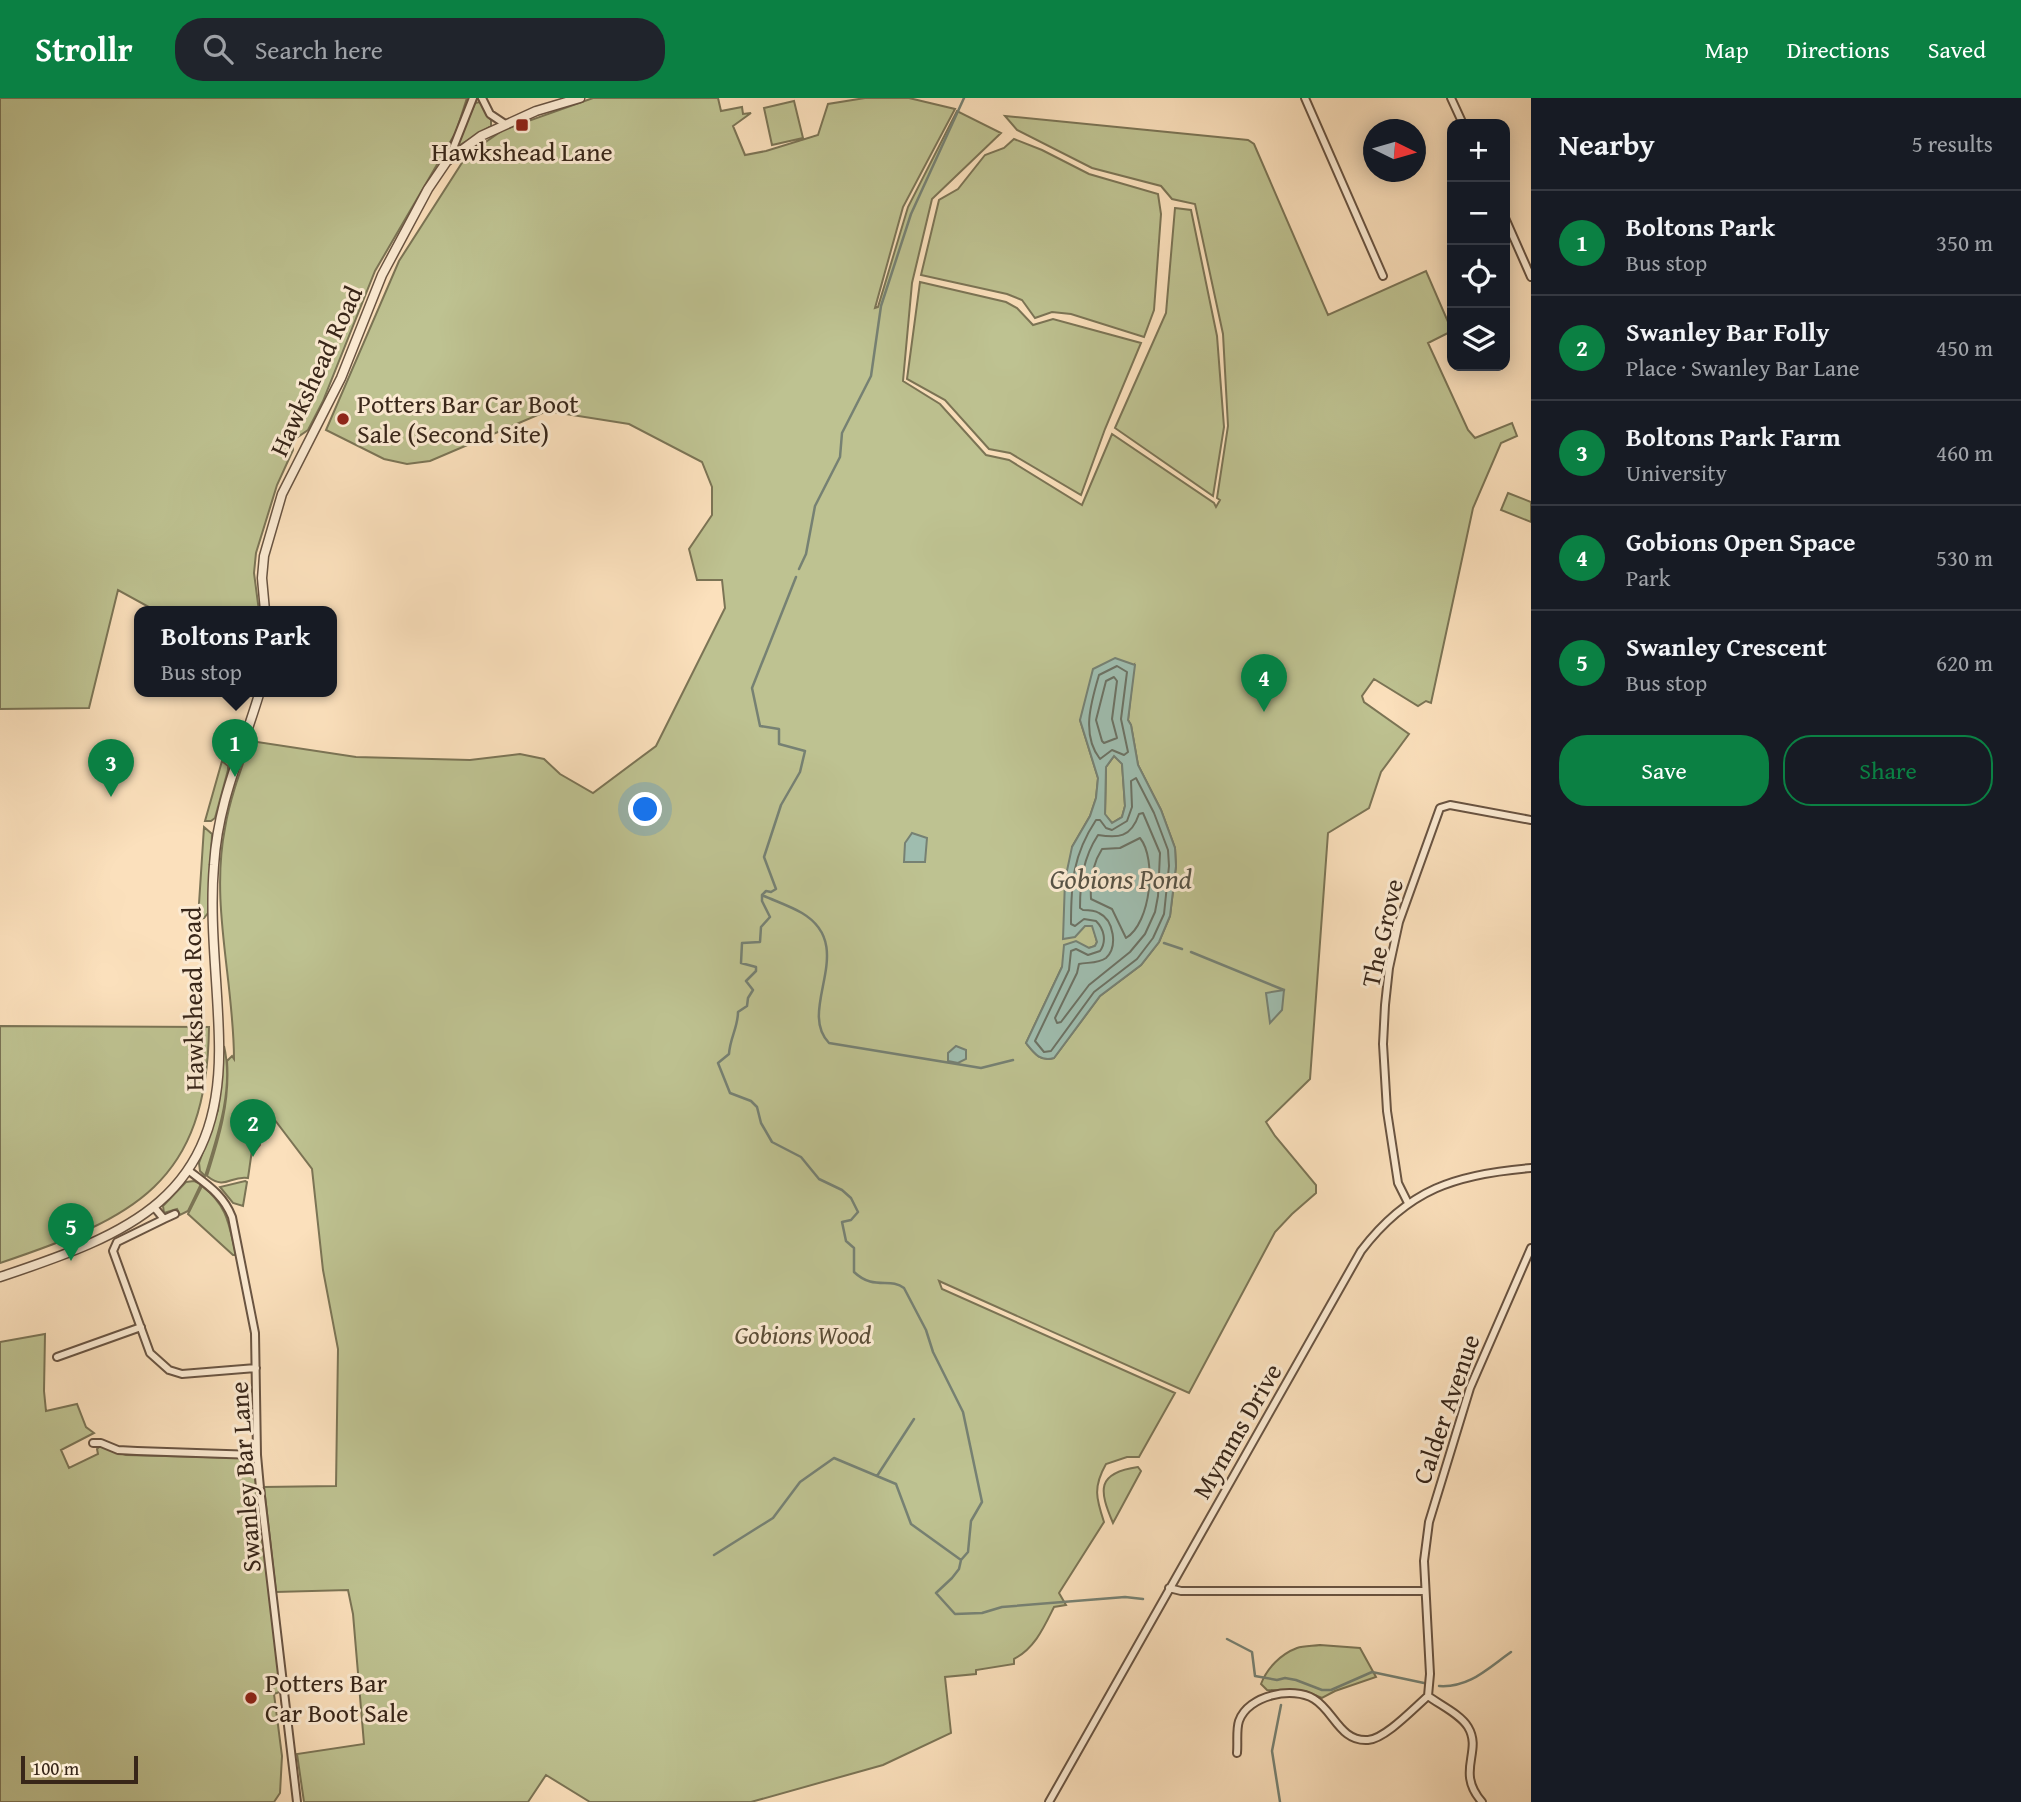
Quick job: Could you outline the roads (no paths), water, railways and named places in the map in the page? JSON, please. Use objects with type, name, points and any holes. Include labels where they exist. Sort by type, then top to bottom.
[{"type":"street","points":[[447,161],[473,98]]},
{"type":"street","points":[[482,98],[490,114],[505,124]]},
{"type":"street","name":"Hawkshead Road","points":[[265,606],[262,578],[264,555],[282,494],[341,378],[397,243],[428,189],[447,161],[481,136],[536,111],[580,98]]},
{"type":"street","points":[[1305,98],[1383,276]]},
{"type":"street","points":[[1451,98],[1461,119]]},
{"type":"street","points":[[1510,229],[1531,276]]},
{"type":"street","name":"Hawkshead Road","points":[[0,1277],[53,1260],[107,1238],[132,1224],[155,1207],[177,1185],[199,1152],[214,1109],[218,1080],[219,1042],[212,922],[218,827],[236,760],[258,697]]},
{"type":"street","name":"The Grove","points":[[1408,1203],[1398,1183],[1384,1077],[1385,1005],[1389,968],[1399,922],[1440,808],[1450,805],[1531,820]]},
{"type":"street","name":"Mymms Drive","points":[[1049,1802],[1362,1251],[1385,1221],[1408,1203],[1437,1187],[1467,1178],[1531,1168]]},
{"type":"street","name":"Swanley Bar Lane","points":[[188,1170],[227,1203],[253,1318],[257,1455],[297,1802]]},
{"type":"street","points":[[155,1207],[164,1219]]},
{"type":"street","points":[[175,1214],[117,1242],[114,1247],[150,1353],[175,1373],[256,1368]]},
{"type":"street","name":"Calder Avenue","points":[[1428,1696],[1430,1674],[1424,1561],[1429,1522],[1453,1441],[1488,1346],[1531,1248]]},
{"type":"street","points":[[57,1357],[141,1327]]},
{"type":"street","points":[[93,1443],[101,1443],[118,1450],[257,1455]]},
{"type":"street","points":[[1170,1588],[1181,1591],[1425,1591]]},
{"type":"street","points":[[1237,1753],[1240,1720],[1244,1713],[1268,1695],[1303,1695],[1313,1698],[1348,1735],[1368,1740],[1381,1736],[1428,1696],[1462,1720],[1469,1729],[1472,1742],[1469,1780],[1482,1802]]},
{"type":"water","name":"Gobions Pond","points":[[1115,658],[1135,665],[1128,720],[1138,765],[1161,810],[1175,848],[1176,866],[1170,916],[1159,942],[1141,965],[1100,996],[1054,1058],[1045,1059],[1026,1043],[1062,967],[1064,945],[1076,941],[1089,948],[1097,942],[1092,926],[1085,926],[1075,937],[1063,939],[1065,880],[1072,847],[1090,816],[1096,798],[1098,778],[1080,720],[1093,669]],"holes":[[[1114,756],[1122,764],[1125,806],[1122,817],[1112,823],[1105,814],[1106,767]]]},
{"type":"water","points":[[912,833],[927,838],[925,862],[904,862],[905,843]]},
{"type":"water","points":[[1284,990],[1282,1010],[1270,1023],[1266,993]]},
{"type":"water","points":[[956,1046],[966,1050],[966,1059],[958,1063],[948,1061],[948,1053]]},
{"type":"waterway","points":[[799,569],[806,554],[815,506],[840,457],[842,433],[871,376],[881,306],[911,214],[964,98]]},
{"type":"waterway","points":[[796,577],[752,688],[760,726],[779,729],[779,744],[805,751],[800,772],[781,805],[764,857],[776,889],[766,891],[762,895],[770,917],[761,927],[760,942],[742,943],[741,963],[756,967],[756,971],[746,981],[753,990],[747,1006],[738,1012],[729,1054],[718,1063],[730,1093],[751,1101],[757,1107],[761,1123],[772,1142],[801,1157],[819,1179],[842,1190],[851,1198],[858,1212],[851,1220],[842,1222],[846,1241],[854,1248],[854,1272],[868,1281],[904,1288],[963,1412],[982,1502],[971,1521],[968,1552],[952,1578],[936,1593],[955,1614],[982,1613],[1002,1607],[1125,1597],[1143,1599]]},
{"type":"waterway","points":[[762,895],[802,913],[818,927],[826,943],[827,960],[819,1013],[821,1029],[829,1043],[981,1068],[1013,1060]]},
{"type":"waterway","points":[[1164,943],[1182,949]]},
{"type":"waterway","points":[[1191,952],[1284,990]]},
{"type":"waterway","points":[[877,1476],[914,1419]]},
{"type":"waterway","points":[[714,1555],[773,1518],[800,1482],[834,1458],[896,1484],[911,1524],[961,1560]]},
{"type":"waterway","points":[[1227,1639],[1252,1652],[1255,1676],[1296,1680],[1322,1690],[1331,1690],[1372,1672],[1424,1683]]},
{"type":"waterway","points":[[1439,1686],[1469,1681],[1511,1652]]},
{"type":"waterway","points":[[1280,1802],[1272,1751],[1281,1705]]},
{"type":"place","name":"Hawkshead Lane","points":[[522,125]]},
{"type":"place","name":"Potters Bar Car Boot Sale (Second Site)","points":[[343,419]]},
{"type":"place","name":"Gobions Open Space","points":[[1264,712]]},
{"type":"place","name":"Boltons Park","points":[[235,777]]},
{"type":"place","name":"Boltons Park Farm","points":[[111,797]]},
{"type":"place","name":"Swanley Bar Folly","points":[[253,1157]]},
{"type":"place","name":"Swanley Crescent","points":[[71,1261]]},
{"type":"place","name":"Potters Bar Car Boot Sale","points":[[251,1698]]},
{"type":"park label","name":"Gobions Wood","points":[[803,1335]]}]
